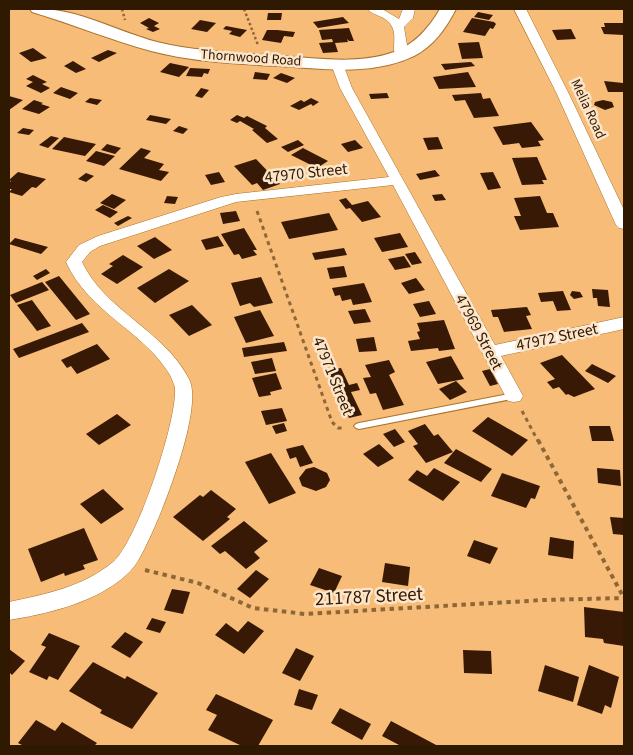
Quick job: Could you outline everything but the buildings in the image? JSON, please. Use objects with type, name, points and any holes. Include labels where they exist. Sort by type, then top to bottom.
[{"type":"street","name":"Thornwood Road","points":[[38,9],[156,47],[192,54],[337,64],[372,62],[400,56],[417,48],[439,26],[448,9]]},
{"type":"street","points":[[373,9],[388,15],[399,26],[402,33],[400,56]]},
{"type":"street","points":[[399,26],[406,18],[409,9]]},
{"type":"street","name":"Melia Road","points":[[520,9],[562,92],[624,225]]},
{"type":"street","name":"47969 Street","points":[[337,64],[346,88],[398,180],[514,396]]},
{"type":"street","name":"47970 Street","points":[[123,566],[135,549],[148,520],[181,417],[184,387],[171,364],[83,281],[74,262],[87,247],[218,202],[252,196],[398,180]]},
{"type":"street","name":"47972 Street","points":[[490,352],[624,323]]},
{"type":"street","points":[[9,611],[56,602],[89,589],[123,566]]},
{"type":"lane","name":"47971 Street","points":[[359,426],[514,396]]},
{"type":"path","points":[[244,9],[262,60]]},
{"type":"path","name":"47971 Street","points":[[252,196],[332,422],[338,428],[359,426]]},
{"type":"path","points":[[514,396],[624,598]]},
{"type":"path","name":"211787 Street","points":[[123,566],[198,583],[253,608],[281,613],[305,614],[544,600],[624,598]]}]
